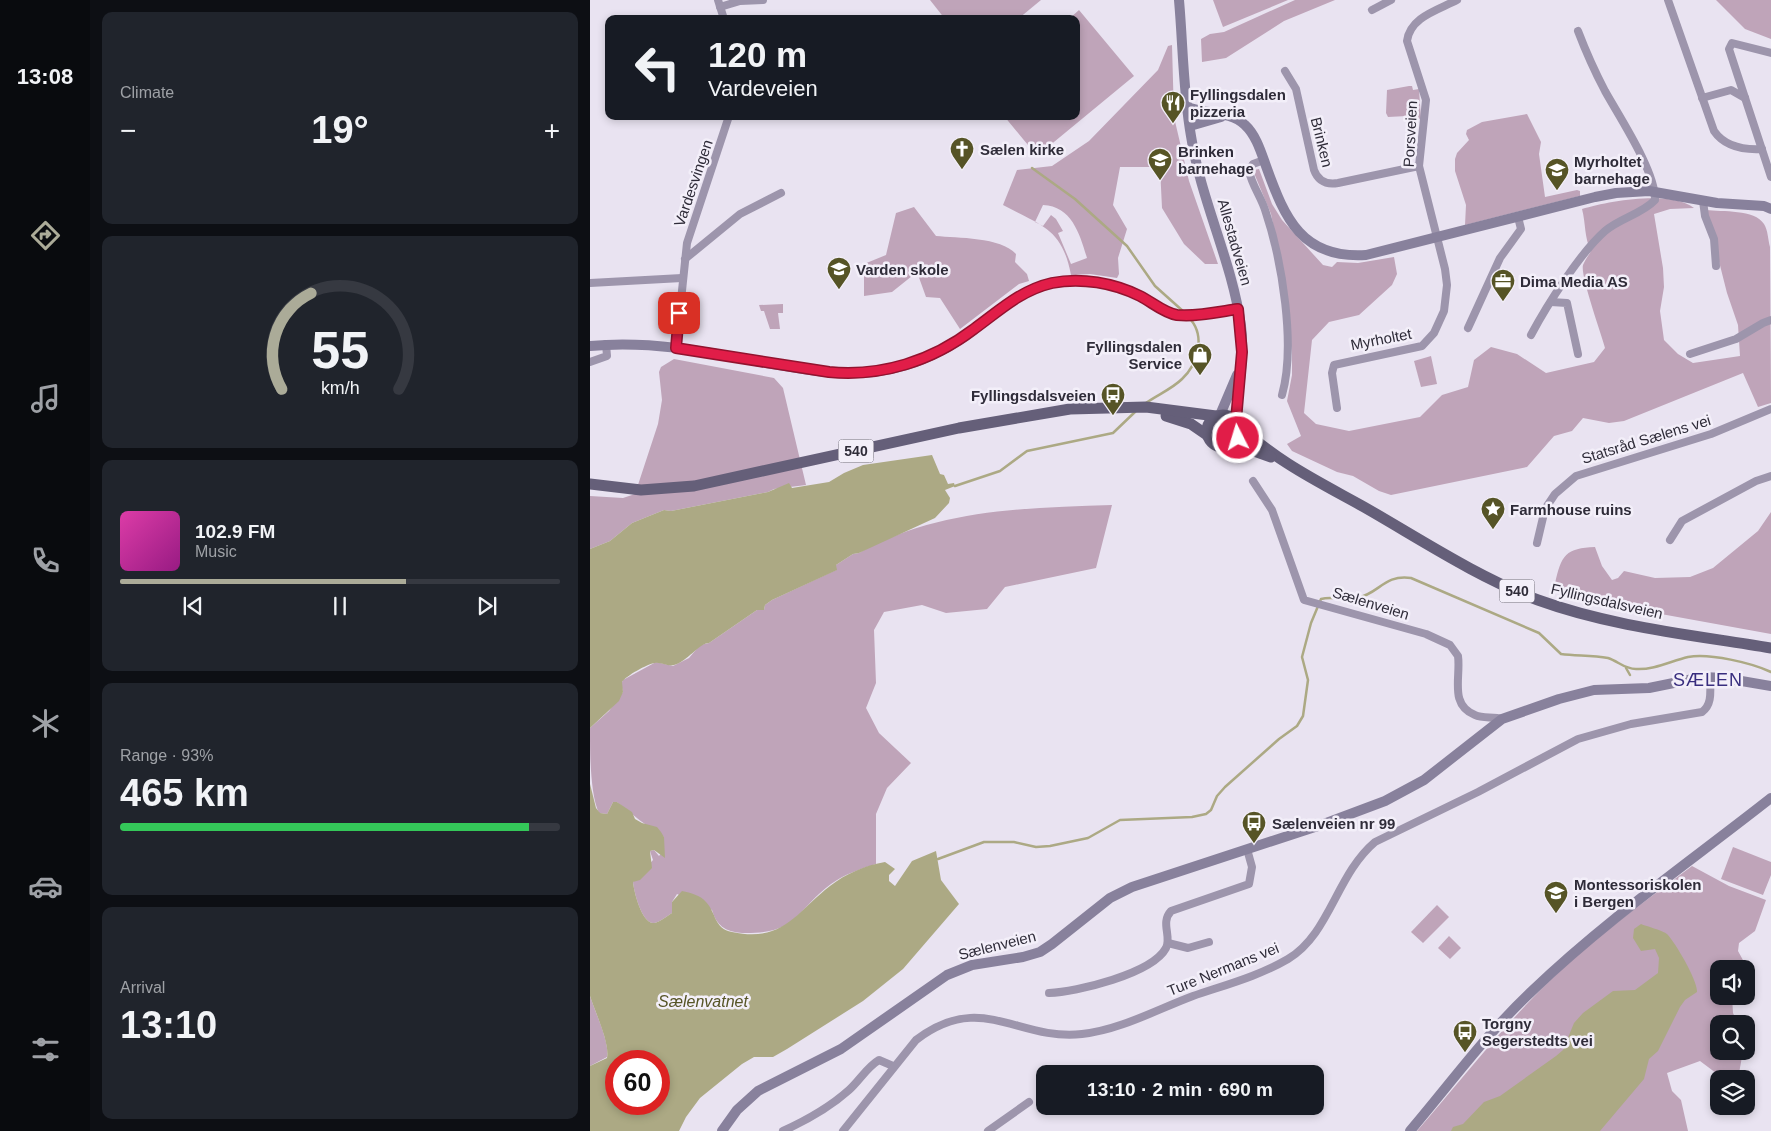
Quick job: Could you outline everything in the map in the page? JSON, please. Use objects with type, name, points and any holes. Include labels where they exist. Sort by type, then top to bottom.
[{"type":"main road","name":"Allestadveien","points":[[1179,0],[1190,126],[1202,182],[1238,309],[1242,337],[1237,422]]},
{"type":"main road","points":[[1188,107],[1202,112],[1227,115],[1238,119],[1250,129],[1264,160],[1279,202],[1293,226],[1308,240],[1326,251],[1340,255],[1366,255],[1616,193],[1655,192],[1703,201],[1760,205],[1771,209]]},
{"type":"main road","points":[[1190,126],[1227,115]]},
{"type":"main road","points":[[590,346],[606,344],[676,348],[829,372],[877,372],[901,367],[939,352],[1025,293],[1046,285],[1071,281],[1094,282],[1124,289],[1163,310],[1177,315],[1238,309]]},
{"type":"main road","name":"Allestadveien","points":[[1218,416],[1240,370]]},
{"type":"main road","name":"540","points":[[1123,407],[1183,421],[1207,435],[1212,444],[1227,447]]},
{"type":"main road","name":"540","points":[[590,484],[641,490],[694,486],[996,421],[1070,409],[1159,408],[1218,416],[1228,415],[1237,422]]},
{"type":"main road","points":[[1207,435],[1208,425],[1218,416]]},
{"type":"main road","points":[[1227,447],[1238,438],[1237,422]]},
{"type":"main road","name":"Fyllingsdalsveien","points":[[1237,422],[1255,440],[1290,464],[1492,578],[1540,600],[1608,620],[1771,648]]},
{"type":"main road","name":"Fyllingsdalsveien","points":[[1227,447],[1243,447],[1290,464]]},
{"type":"main road","name":"Sælenveien","points":[[722,1131],[737,1110],[758,1092],[841,1049],[947,975],[972,965],[1023,957],[1040,952],[1094,909],[1123,891],[1362,810],[1396,796],[1424,780],[1502,720],[1584,692],[1649,688],[1710,677],[1771,686]]},
{"type":"main road","points":[[1410,1131],[1500,1026],[1545,979],[1596,934],[1771,798]]},
{"type":"street","points":[[719,4],[762,0]]},
{"type":"street","points":[[1372,10],[1391,0]]},
{"type":"street","name":"Porsveien","points":[[1438,237],[1419,166],[1426,100],[1408,46],[1408,33],[1414,23],[1420,18],[1457,0]]},
{"type":"street","points":[[1668,0],[1673,9],[1714,131],[1722,141],[1740,148],[1762,149]]},
{"type":"street","points":[[1531,335],[1551,302],[1593,243],[1610,228],[1655,200],[1655,192],[1648,170],[1590,61],[1578,32]]},
{"type":"street","points":[[1771,53],[1732,43],[1729,49],[1771,177]]},
{"type":"street","name":"Brinken","points":[[1284,71],[1296,89],[1314,170],[1320,180],[1326,183],[1338,183],[1419,166]]},
{"type":"street","points":[[1702,98],[1731,90],[1745,98]]},
{"type":"street","name":"Vardesvingen","points":[[676,348],[685,259],[696,215],[728,120]]},
{"type":"street","points":[[1264,160],[1253,164],[1249,171],[1266,214],[1281,281],[1288,361],[1282,395]]},
{"type":"street","name":"Vardesvingen","points":[[685,259],[740,214],[782,193]]},
{"type":"street","points":[[1703,201],[1705,216],[1714,239],[1716,266]]},
{"type":"street","points":[[1468,328],[1500,258],[1521,229],[1518,217]]},
{"type":"street","name":"Myrholtet","points":[[1337,408],[1332,373],[1334,365],[1370,356],[1416,349],[1422,346],[1434,333],[1444,310],[1447,285],[1438,237]]},
{"type":"street","points":[[590,283],[682,278]]},
{"type":"street","points":[[1551,302],[1567,303],[1578,354]]},
{"type":"street","points":[[1690,354],[1736,339],[1771,320]]},
{"type":"street","points":[[590,362],[607,356],[606,344]]},
{"type":"street","name":"Statsråd Sælens vei","points":[[1537,543],[1546,509],[1555,494],[1576,476],[1711,434],[1771,410]]},
{"type":"street","points":[[1670,540],[1682,521],[1771,476]]},
{"type":"street","name":"Sælenveien","points":[[1253,481],[1272,510],[1304,600],[1426,634],[1444,642],[1458,656],[1457,691],[1461,706],[1472,714],[1502,720]]},
{"type":"street","name":"Ture Nermans vei","points":[[843,1131],[893,1066],[916,1040],[945,1021],[978,1017],[996,1019],[1045,1032],[1083,1034],[1116,1026],[1268,969],[1290,957],[1309,942],[1346,876],[1365,850],[1375,842],[1470,796],[1578,739],[1631,724],[1702,712],[1706,709],[1710,698],[1710,677]]},
{"type":"street","points":[[1049,994],[1063,993],[1121,976],[1155,960],[1162,954],[1168,943],[1165,926],[1171,911],[1249,884],[1252,867],[1247,850]]},
{"type":"street","points":[[1168,943],[1188,948],[1209,942]]},
{"type":"street","points":[[783,1131],[834,1102],[858,1081],[871,1065],[880,1060],[893,1066]]},
{"type":"street","points":[[988,1131],[1029,1102]]},
{"type":"shaded area","points":[[930,0],[1041,0],[1023,15],[942,15]]},
{"type":"shaded area","points":[[1213,0],[1288,0],[1223,27]]},
{"type":"shaded area","points":[[1295,0],[1335,0],[1284,21],[1226,58],[1202,62],[1201,39],[1210,34],[1224,32]]},
{"type":"shaded area","points":[[1716,0],[1771,0],[1771,39],[1745,29]]},
{"type":"shaded area","points":[[1079,10],[1134,76],[1037,156],[1007,120],[1080,120],[1080,15],[1073,15]]},
{"type":"shaded area","points":[[1172,45],[1174,117],[1189,181],[1218,264],[1205,264],[1184,244],[1162,208],[1160,167],[1120,167],[1113,205],[1127,229],[1118,258],[1119,274],[1117,278],[1090,274],[1071,275],[1062,247],[1048,230],[1040,225],[1043,226],[1051,215],[1056,219],[1063,231],[1058,233],[1071,264],[1087,258],[1078,231],[1068,216],[1061,210],[1043,205],[1035,222],[1003,205],[1017,170],[1052,166],[1089,141],[1158,70],[1168,46]]},
{"type":"shaded area","points":[[1412,86],[1413,90],[1419,89],[1421,119],[1407,116],[1388,117],[1386,113],[1387,90]]},
{"type":"shaded area","points":[[1527,114],[1541,142],[1539,154],[1545,197],[1577,190],[1580,191],[1580,196],[1465,225],[1466,205],[1455,171],[1455,159],[1457,153],[1469,140],[1466,134],[1467,130],[1482,122]]},
{"type":"shaded area","points":[[1259,169],[1272,204],[1282,220],[1323,265],[1332,267],[1337,262],[1358,263],[1394,257],[1397,274],[1392,285],[1359,315],[1329,322],[1312,340],[1304,413],[1316,424],[1349,431],[1420,417],[1442,395],[1468,387],[1474,360],[1491,347],[1517,354],[1546,373],[1594,362],[1605,348],[1583,271],[1583,265],[1591,251],[1587,241],[1582,209],[1623,200],[1656,198],[1671,199],[1694,208],[1670,209],[1654,214],[1663,268],[1664,287],[1660,311],[1664,340],[1678,354],[1693,363],[1740,356],[1738,325],[1727,293],[1706,210],[1746,214],[1760,219],[1764,224],[1770,247],[1771,403],[1758,407],[1743,373],[1624,421],[1609,423],[1583,418],[1572,431],[1554,436],[1527,467],[1391,495],[1379,491],[1353,476],[1337,472],[1292,451],[1287,444],[1301,436],[1287,401],[1292,375],[1292,355],[1284,279],[1271,214],[1254,173],[1254,170]]},
{"type":"shaded area","points":[[914,207],[936,236],[978,239],[1009,248],[1016,254],[1015,262],[1027,274],[1029,281],[1019,284],[960,329],[940,298],[926,297],[917,272],[892,292],[864,296],[864,264],[886,255],[896,213]]},
{"type":"shaded area","points":[[783,304],[783,313],[778,313],[780,329],[770,329],[764,311],[761,311],[759,305]]},
{"type":"shaded area","points":[[1431,356],[1437,384],[1421,387],[1414,361]]},
{"type":"shaded area","points":[[674,359],[774,378],[783,388],[806,485],[774,489],[768,492],[671,511],[664,510],[632,523],[610,541],[590,549],[590,496],[623,498],[635,494],[658,424],[662,400],[659,372],[661,367]]},
{"type":"shaded area","points":[[1112,505],[1096,568],[1005,587],[987,609],[946,613],[922,605],[884,612],[874,630],[876,683],[866,708],[879,733],[911,763],[887,788],[876,814],[876,864],[836,880],[793,920],[785,926],[774,930],[742,933],[731,931],[719,924],[712,910],[677,894],[672,902],[672,913],[654,923],[646,918],[639,907],[633,882],[653,860],[650,851],[654,850],[659,856],[663,851],[664,837],[617,802],[613,802],[607,814],[599,813],[592,784],[590,728],[609,711],[623,692],[621,684],[623,680],[656,662],[673,666],[689,658],[700,645],[709,643],[757,610],[764,610],[765,605],[772,600],[836,570],[836,565],[853,554],[919,527],[950,519],[1014,510]]},
{"type":"shaded area","points":[[1771,512],[1771,634],[1584,600],[1555,584],[1560,566],[1566,555],[1577,549],[1595,547],[1602,566],[1612,580],[1618,578],[1624,571],[1655,578],[1690,577],[1713,568],[1758,531]]},
{"type":"shaded area","points":[[1733,847],[1771,862],[1771,875],[1763,895],[1721,879]]},
{"type":"shaded area","points":[[1692,866],[1729,886],[1766,900],[1755,931],[1739,943],[1738,951],[1743,960],[1710,960],[1710,1005],[1733,1005],[1734,1015],[1710,1015],[1710,1060],[1741,1060],[1740,1070],[1712,1070],[1700,1061],[1667,1073],[1672,1091],[1681,1100],[1688,1131],[1417,1131],[1516,1015],[1559,972],[1608,930]]},
{"type":"shaded area","points":[[1437,905],[1449,917],[1423,943],[1411,932]]},
{"type":"shaded area","points":[[1449,936],[1461,948],[1450,959],[1438,948]]},
{"type":"shaded area","points":[[590,996],[607,1050],[605,1050],[605,1058],[590,1066]]},
{"type":"water","points":[[932,455],[940,474],[944,475],[948,484],[954,483],[955,486],[945,490],[950,498],[949,503],[935,518],[853,554],[836,565],[837,570],[772,600],[765,605],[764,610],[757,610],[709,643],[701,646],[679,663],[667,665],[655,663],[637,671],[622,682],[623,692],[619,701],[590,728],[590,549],[610,541],[632,523],[664,510],[671,511],[768,492],[789,483],[792,488],[829,482],[863,465]]},
{"type":"water","name":"Sælenvatnet","points":[[590,784],[596,808],[600,813],[607,814],[613,802],[617,802],[632,812],[635,819],[657,827],[664,837],[665,858],[654,850],[650,851],[652,868],[640,880],[633,882],[642,913],[650,922],[654,923],[672,913],[672,902],[682,891],[704,900],[718,924],[726,930],[750,934],[764,933],[788,923],[830,886],[849,874],[870,865],[885,862],[895,869],[889,875],[889,881],[895,886],[912,861],[936,851],[941,880],[959,904],[903,969],[863,1001],[787,1049],[773,1057],[754,1057],[742,1064],[700,1098],[686,1117],[679,1131],[590,1131],[590,1066],[605,1059],[605,1115],[670,1115],[670,1050],[607,1050],[604,1036],[590,996]]},
{"type":"water","points":[[1641,924],[1659,930],[1671,938],[1694,979],[1697,992],[1685,1000],[1680,1007],[1658,1051],[1649,1059],[1644,1079],[1600,1131],[1451,1131],[1453,1127],[1463,1124],[1484,1102],[1500,1096],[1563,1050],[1574,1023],[1583,1013],[1613,991],[1635,990],[1658,973],[1659,958],[1655,949],[1641,951],[1633,938],[1634,929]]},
{"type":"waterway","points":[[1032,168],[1075,199],[1127,246],[1155,286],[1184,312]]},
{"type":"waterway","points":[[1146,403],[1178,383],[1192,366],[1196,358],[1199,342],[1198,334],[1191,320]]},
{"type":"waterway","points":[[955,486],[1000,471],[1027,451],[1113,433],[1136,411]]},
{"type":"waterway","points":[[938,859],[984,842],[1014,842],[1036,847],[1050,846],[1088,838],[1120,820],[1192,817],[1206,814],[1211,810],[1217,796],[1225,787],[1279,739],[1297,726],[1303,716],[1308,680],[1302,657],[1311,623],[1321,599],[1348,599],[1365,596],[1394,579],[1411,578],[1539,633],[1561,654],[1608,658],[1628,668],[1636,669],[1656,667],[1688,657],[1708,656],[1742,662],[1771,672]]},
{"type":"waterway","points":[[1626,668],[1630,675]]},
{"type":"place","name":"Fyllingsdalen pizzeria","points":[[1173,124]]},
{"type":"place","name":"Sælen kirke","points":[[962,170]]},
{"type":"place","name":"Brinken barnehage","points":[[1160,181]]},
{"type":"place","name":"Myrholtet barnehage","points":[[1557,191]]},
{"type":"place","name":"Varden skole","points":[[839,290]]},
{"type":"place","name":"Dima Media AS","points":[[1503,302]]},
{"type":"place","name":"Fyllingsdalen Service","points":[[1200,376]]},
{"type":"place","name":"Fyllingsdalsveien","points":[[1113,416]]},
{"type":"place","name":"Farmhouse ruins","points":[[1493,530]]},
{"type":"place","name":"Sælenveien nr 99","points":[[1254,844]]},
{"type":"place","name":"Montessoriskolen i Bergen","points":[[1556,914]]},
{"type":"place","name":"Torgny Segerstedts vei","points":[[1465,1053]]},
{"type":"district","name":"SÆLEN","points":[[1708,680]]},
{"type":"route","points":[[679,313],[676,348],[840,374],[854,374],[901,367],[924,359],[960,340],[1014,299],[1037,288],[1055,283],[1086,281],[1108,284],[1124,289],[1163,310],[1177,315],[1238,309],[1241,325],[1242,352],[1236,420],[1240,429],[1238,438]]}]
